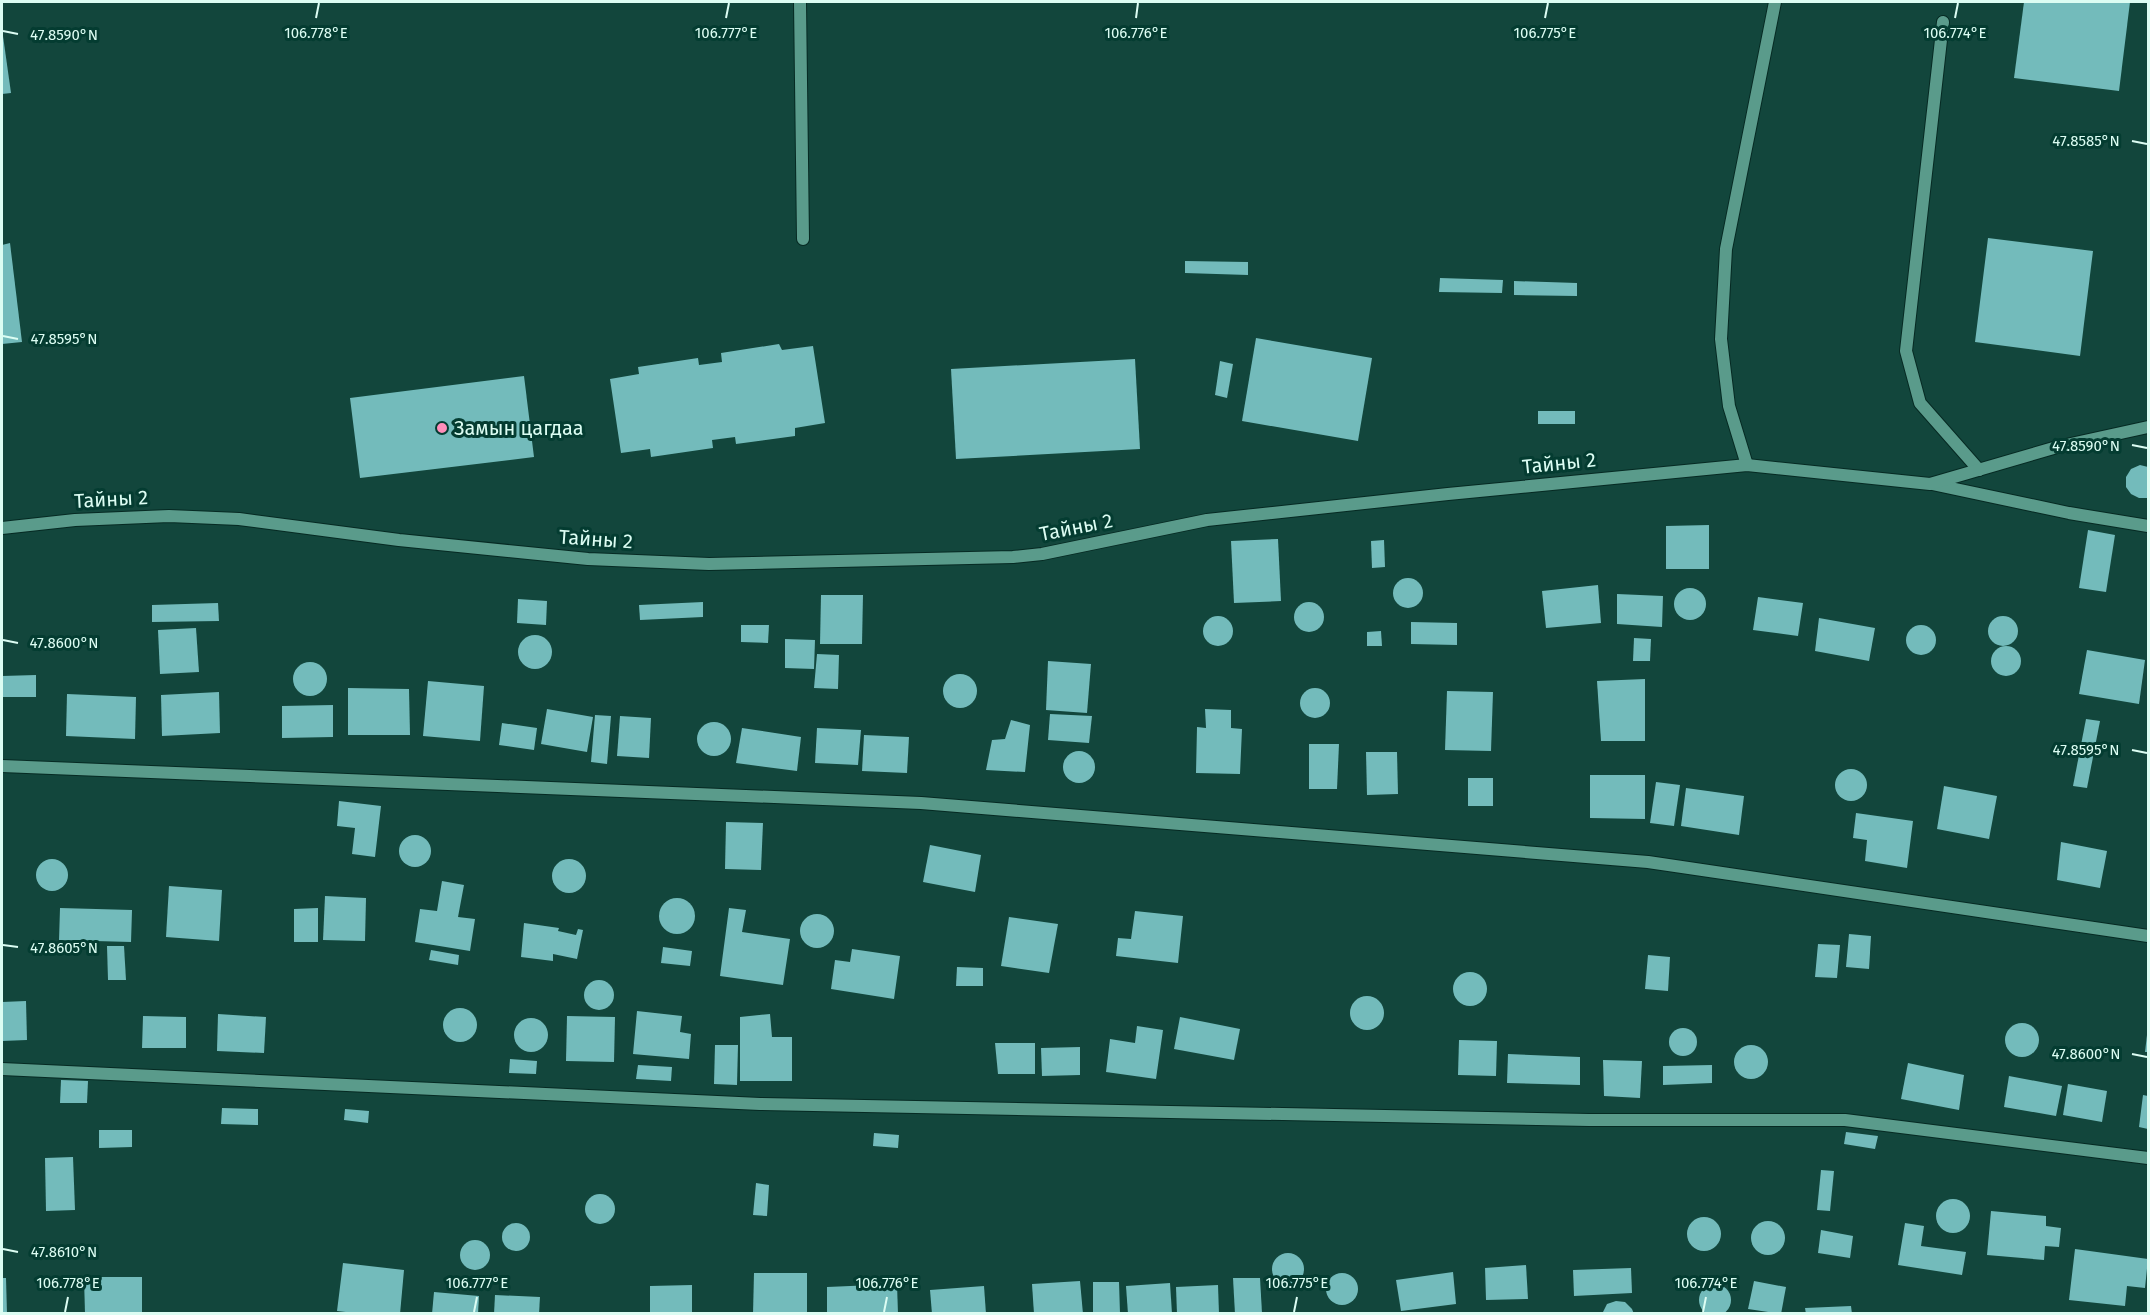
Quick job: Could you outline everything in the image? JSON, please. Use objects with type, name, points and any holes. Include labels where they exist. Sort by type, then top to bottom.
[{"type":"street","points":[[801,2],[803,239]]},
{"type":"street","points":[[1747,465],[1730,406],[1721,339],[1726,249],[1775,2]]},
{"type":"street","points":[[1944,22],[1906,351],[1920,404],[1979,470]]},
{"type":"street","name":"Тайны 2","points":[[2,528],[75,520],[170,516],[238,519],[399,540],[588,559],[709,564],[1013,557],[1079,547],[1207,520],[1747,465],[1930,484],[2057,447],[2148,427]]},
{"type":"street","points":[[1930,484],[2069,513],[2148,526]]},
{"type":"street","points":[[2,766],[933,804],[1648,862],[2148,936]]},
{"type":"street","points":[[2,1069],[760,1104],[1565,1119],[1845,1120],[2148,1158]]},
{"type":"building","points":[[2024,2],[2130,2],[2119,91],[2014,78]]},
{"type":"building","points":[[2,29],[11,93],[2,94]]},
{"type":"building","points":[[1988,238],[2093,251],[2080,356],[1975,342]]},
{"type":"building","points":[[10,243],[22,342],[2,344],[2,245]]},
{"type":"building","points":[[1185,261],[1248,262],[1248,275],[1185,273]]},
{"type":"building","points":[[1440,278],[1503,280],[1502,293],[1439,292]]},
{"type":"building","points":[[1514,281],[1577,283],[1577,296],[1514,295]]},
{"type":"building","points":[[1256,338],[1372,358],[1358,441],[1242,421]]},
{"type":"building","points":[[779,344],[782,350],[813,346],[825,423],[795,428],[795,436],[736,444],[735,437],[712,440],[713,448],[651,457],[650,449],[621,453],[610,379],[639,374],[638,367],[698,358],[699,365],[722,362],[721,353]]},
{"type":"building","points":[[1135,359],[1140,449],[956,459],[951,369]]},
{"type":"building","points":[[1220,361],[1233,364],[1227,398],[1215,395]]},
{"type":"building","name":"Замын цагдаа","points":[[524,376],[534,457],[360,478],[350,398]]},
{"type":"building","points":[[1538,411],[1575,411],[1575,424],[1538,424]]},
{"type":"building","points":[[2140,465],[2148,467],[2148,498],[2139,498],[2131,494],[2126,487],[2126,477],[2131,469]]},
{"type":"building","points":[[1709,525],[1709,569],[1666,569],[1666,526]]},
{"type":"building","points":[[2088,530],[2115,535],[2106,592],[2079,588]]},
{"type":"building","points":[[1278,539],[1281,601],[1234,603],[1231,541]]},
{"type":"building","points":[[1384,540],[1385,567],[1372,568],[1371,541]]},
{"type":"building","points":[[1408,578],[1414,579],[1422,587],[1422,599],[1414,607],[1408,608],[1402,607],[1394,599],[1393,593],[1394,587],[1402,579]]},
{"type":"building","points":[[1598,585],[1601,623],[1546,628],[1542,591]]},
{"type":"building","points":[[1690,588],[1702,592],[1706,604],[1702,616],[1690,620],[1678,616],[1674,604],[1678,592]]},
{"type":"building","points":[[1617,594],[1663,596],[1662,627],[1617,624]]},
{"type":"building","points":[[821,595],[863,595],[862,644],[820,644]]},
{"type":"building","points":[[1758,597],[1803,603],[1798,636],[1753,630]]},
{"type":"building","points":[[518,599],[547,601],[546,625],[517,623]]},
{"type":"building","points":[[703,602],[703,617],[640,620],[639,605]]},
{"type":"building","points":[[1309,602],[1315,603],[1323,611],[1323,623],[1315,631],[1309,632],[1303,631],[1295,623],[1294,617],[1295,611],[1303,603]]},
{"type":"building","points":[[218,603],[219,621],[152,622],[152,605]]},
{"type":"building","points":[[1218,616],[1224,617],[1232,625],[1232,637],[1224,645],[1218,646],[1212,645],[1204,637],[1203,631],[1204,625],[1212,617]]},
{"type":"building","points":[[2003,616],[2009,617],[2017,625],[2017,637],[2009,645],[2003,646],[1997,645],[1989,637],[1988,631],[1989,625],[1997,617]]},
{"type":"building","points":[[1819,618],[1875,628],[1869,661],[1815,651]]},
{"type":"building","points":[[1411,622],[1457,623],[1457,645],[1411,644]]},
{"type":"building","points":[[741,625],[769,625],[768,643],[741,642]]},
{"type":"building","points":[[1921,625],[1927,626],[1935,634],[1935,646],[1927,654],[1921,655],[1915,654],[1907,646],[1906,640],[1907,634],[1915,626]]},
{"type":"building","points":[[196,628],[199,672],[160,674],[158,630]]},
{"type":"building","points":[[1381,631],[1382,646],[1367,646],[1367,632]]},
{"type":"building","points":[[535,635],[547,640],[552,652],[547,664],[535,669],[523,664],[518,652],[523,640]]},
{"type":"building","points":[[1634,638],[1651,639],[1650,661],[1633,661]]},
{"type":"building","points":[[785,639],[815,640],[814,669],[785,668]]},
{"type":"building","points":[[2006,646],[2012,647],[2020,655],[2020,667],[2012,675],[2006,676],[2000,675],[1992,667],[1991,661],[1992,655],[2000,647]]},
{"type":"building","points":[[2087,650],[2145,660],[2139,704],[2079,694]]},
{"type":"building","points":[[817,654],[839,655],[838,689],[814,688]]},
{"type":"building","points":[[1048,661],[1091,664],[1087,713],[1046,710]]},
{"type":"building","points":[[310,662],[322,667],[327,679],[322,691],[310,696],[298,691],[293,679],[298,667]]},
{"type":"building","points":[[960,674],[972,679],[977,691],[972,703],[960,708],[948,703],[943,691],[948,679]]},
{"type":"building","points":[[36,675],[36,697],[2,697],[2,676]]},
{"type":"building","points":[[1645,679],[1645,741],[1601,741],[1597,681]]},
{"type":"building","points":[[428,681],[484,686],[480,741],[423,736]]},
{"type":"building","points":[[348,688],[409,689],[410,735],[348,735]]},
{"type":"building","points":[[1315,688],[1321,689],[1329,697],[1329,709],[1321,717],[1315,718],[1309,717],[1301,709],[1300,703],[1301,697],[1309,689]]},
{"type":"building","points":[[1447,691],[1493,692],[1491,751],[1445,750]]},
{"type":"building","points":[[219,692],[220,733],[162,736],[161,695]]},
{"type":"building","points":[[67,694],[136,697],[135,739],[66,736]]},
{"type":"building","points":[[333,705],[333,737],[282,738],[282,706]]},
{"type":"building","points":[[547,709],[593,717],[587,752],[541,744]]},
{"type":"building","points":[[1205,709],[1231,710],[1231,728],[1242,729],[1240,774],[1196,773],[1197,727],[1206,728]]},
{"type":"building","points":[[1050,714],[1092,716],[1089,743],[1048,740]]},
{"type":"building","points":[[595,715],[611,716],[607,764],[591,762]]},
{"type":"building","points":[[620,716],[651,718],[649,758],[617,756]]},
{"type":"building","points":[[2086,719],[2100,721],[2087,788],[2073,786]]},
{"type":"building","points":[[1011,720],[1030,725],[1025,772],[986,770],[992,740],[1005,739]]},
{"type":"building","points":[[714,722],[726,727],[731,739],[726,751],[714,756],[702,751],[697,739],[702,727]]},
{"type":"building","points":[[502,723],[537,728],[534,750],[499,745]]},
{"type":"building","points":[[742,728],[801,737],[797,771],[736,763]]},
{"type":"building","points":[[817,728],[861,730],[858,765],[815,763]]},
{"type":"building","points":[[864,735],[909,737],[907,773],[862,771]]},
{"type":"building","points":[[1309,744],[1339,744],[1337,789],[1309,789]]},
{"type":"building","points":[[1079,751],[1091,755],[1095,767],[1091,779],[1079,783],[1067,779],[1063,767],[1067,755]]},
{"type":"building","points":[[1366,752],[1397,752],[1398,794],[1367,795]]},
{"type":"building","points":[[1851,769],[1863,773],[1867,785],[1863,797],[1851,801],[1839,797],[1835,785],[1839,773]]},
{"type":"building","points":[[1590,775],[1645,775],[1645,819],[1590,818]]},
{"type":"building","points":[[1468,778],[1493,778],[1493,806],[1468,806]]},
{"type":"building","points":[[1656,782],[1680,785],[1674,826],[1650,823]]},
{"type":"building","points":[[1944,786],[1997,796],[1989,839],[1937,829]]},
{"type":"building","points":[[1686,788],[1744,796],[1739,835],[1681,826]]},
{"type":"building","points":[[339,801],[381,806],[375,857],[352,854],[355,828],[337,826]]},
{"type":"building","points":[[1856,813],[1913,821],[1907,868],[1865,861],[1867,840],[1853,838]]},
{"type":"building","points":[[726,822],[763,823],[761,870],[725,869]]},
{"type":"building","points":[[415,835],[426,840],[431,851],[426,862],[415,867],[404,862],[399,851],[404,840]]},
{"type":"building","points":[[2061,842],[2107,851],[2100,888],[2057,880]]},
{"type":"building","points":[[930,845],[981,855],[975,892],[923,882]]},
{"type":"building","points":[[52,859],[63,864],[68,875],[63,886],[52,891],[41,886],[36,875],[41,864]]},
{"type":"building","points":[[569,859],[581,864],[586,876],[581,888],[569,893],[557,888],[552,876],[557,864]]},
{"type":"building","points":[[442,881],[464,885],[458,917],[475,919],[470,951],[415,942],[420,909],[437,911]]},
{"type":"building","points":[[169,886],[222,890],[219,941],[166,937]]},
{"type":"building","points":[[325,896],[366,898],[365,941],[323,940]]},
{"type":"building","points":[[677,898],[690,903],[695,916],[690,929],[677,934],[664,929],[659,916],[664,903]]},
{"type":"building","points":[[60,908],[132,910],[131,942],[59,940]]},
{"type":"building","points":[[318,908],[318,942],[294,942],[294,909]]},
{"type":"building","points":[[729,908],[746,910],[742,932],[790,939],[783,985],[720,976]]},
{"type":"building","points":[[1135,911],[1183,916],[1178,963],[1116,956],[1118,938],[1131,939]]},
{"type":"building","points":[[817,914],[829,919],[834,931],[829,943],[817,948],[805,943],[800,931],[805,919]]},
{"type":"building","points":[[1009,917],[1058,924],[1049,973],[1001,966]]},
{"type":"building","points":[[524,923],[559,928],[558,931],[576,935],[578,929],[583,930],[577,959],[553,954],[553,961],[521,957]]},
{"type":"building","points":[[1849,934],[1871,936],[1869,969],[1846,967]]},
{"type":"building","points":[[1818,944],[1840,945],[1837,978],[1815,977]]},
{"type":"building","points":[[107,946],[124,946],[126,980],[108,980]]},
{"type":"building","points":[[663,947],[692,951],[690,966],[661,963]]},
{"type":"building","points":[[852,949],[900,956],[894,999],[831,989],[835,960],[850,962]]},
{"type":"building","points":[[431,950],[459,955],[458,965],[429,960]]},
{"type":"building","points":[[1648,955],[1670,957],[1668,991],[1645,989]]},
{"type":"building","points":[[957,967],[983,968],[983,986],[956,986]]},
{"type":"building","points":[[1470,972],[1482,977],[1487,989],[1482,1001],[1470,1006],[1458,1001],[1453,989],[1458,977]]},
{"type":"building","points":[[599,980],[609,985],[614,995],[609,1005],[599,1010],[589,1005],[584,995],[589,985]]},
{"type":"building","points":[[1367,996],[1379,1001],[1384,1013],[1379,1025],[1367,1030],[1355,1025],[1350,1013],[1355,1001]]},
{"type":"building","points":[[26,1001],[27,1040],[2,1041],[2,1002]]},
{"type":"building","points":[[460,1008],[472,1013],[477,1025],[472,1037],[460,1042],[448,1037],[443,1025],[448,1013]]},
{"type":"building","points":[[637,1011],[682,1016],[680,1032],[691,1034],[689,1059],[633,1054]]},
{"type":"building","points":[[218,1014],[266,1017],[264,1053],[217,1051]]},
{"type":"building","points":[[770,1014],[772,1037],[792,1037],[792,1081],[740,1081],[740,1017]]},
{"type":"building","points":[[143,1016],[186,1017],[186,1048],[142,1048]]},
{"type":"building","points":[[567,1016],[615,1017],[614,1062],[566,1061]]},
{"type":"building","points":[[1180,1017],[1240,1029],[1234,1060],[1174,1049]]},
{"type":"building","points":[[531,1018],[543,1023],[548,1035],[543,1047],[531,1052],[519,1047],[514,1035],[519,1023]]},
{"type":"building","points":[[2022,1023],[2034,1028],[2039,1040],[2034,1052],[2022,1057],[2010,1052],[2005,1040],[2010,1028]]},
{"type":"building","points":[[1137,1026],[1163,1030],[1156,1079],[1106,1072],[1110,1039],[1135,1043]]},
{"type":"building","points":[[1683,1028],[1693,1032],[1697,1042],[1693,1052],[1683,1056],[1673,1052],[1669,1042],[1673,1032]]},
{"type":"building","points":[[2147,1035],[2148,1052],[2145,1052]]},
{"type":"building","points":[[1459,1040],[1497,1041],[1496,1076],[1458,1075]]},
{"type":"building","points":[[995,1043],[1035,1043],[1035,1074],[998,1074]]},
{"type":"building","points":[[715,1045],[738,1045],[737,1085],[714,1084]]},
{"type":"building","points":[[1751,1045],[1763,1050],[1768,1062],[1763,1074],[1751,1079],[1739,1074],[1734,1062],[1739,1050]]},
{"type":"building","points":[[1080,1047],[1080,1075],[1042,1076],[1041,1048]]},
{"type":"building","points":[[1508,1054],[1580,1057],[1580,1085],[1507,1083]]},
{"type":"building","points":[[510,1059],[537,1061],[536,1074],[509,1073]]},
{"type":"building","points":[[1603,1060],[1642,1061],[1640,1098],[1604,1096]]},
{"type":"building","points":[[1908,1063],[1964,1075],[1959,1110],[1901,1099]]},
{"type":"building","points":[[638,1065],[672,1067],[671,1081],[636,1079]]},
{"type":"building","points":[[1712,1065],[1712,1083],[1663,1085],[1663,1066]]},
{"type":"building","points":[[2009,1076],[2062,1086],[2056,1116],[2004,1107]]},
{"type":"building","points":[[61,1080],[88,1081],[87,1103],[60,1103]]},
{"type":"building","points":[[2068,1084],[2107,1091],[2102,1122],[2063,1115]]},
{"type":"building","points":[[2143,1095],[2148,1096],[2148,1129],[2139,1127]]},
{"type":"building","points":[[222,1108],[258,1109],[258,1125],[221,1124]]},
{"type":"building","points":[[345,1109],[369,1111],[368,1123],[344,1120]]},
{"type":"building","points":[[99,1130],[132,1130],[132,1147],[99,1148]]},
{"type":"building","points":[[1846,1132],[1878,1136],[1875,1149],[1844,1144]]},
{"type":"building","points":[[874,1133],[899,1135],[898,1148],[873,1146]]},
{"type":"building","points":[[73,1157],[75,1210],[46,1211],[45,1158]]},
{"type":"building","points":[[1821,1170],[1834,1171],[1830,1211],[1817,1210]]},
{"type":"building","points":[[756,1183],[769,1185],[767,1216],[753,1215]]},
{"type":"building","points":[[600,1194],[610,1199],[615,1209],[610,1219],[600,1224],[590,1219],[585,1209],[590,1199]]},
{"type":"building","points":[[1953,1199],[1965,1204],[1970,1216],[1965,1228],[1953,1233],[1941,1228],[1936,1216],[1941,1204]]},
{"type":"building","points":[[1991,1211],[2046,1216],[2046,1226],[2061,1228],[2059,1247],[2045,1246],[2044,1260],[1987,1255]]},
{"type":"building","points":[[1704,1217],[1716,1222],[1721,1234],[1716,1246],[1704,1251],[1692,1246],[1687,1234],[1692,1222]]},
{"type":"building","points":[[1768,1221],[1780,1226],[1785,1238],[1780,1250],[1768,1255],[1756,1250],[1751,1238],[1756,1226]]},
{"type":"building","points":[[516,1223],[526,1227],[530,1237],[526,1247],[516,1251],[506,1247],[502,1237],[506,1227]]},
{"type":"building","points":[[1905,1223],[1924,1226],[1921,1246],[1966,1252],[1962,1275],[1898,1265]]},
{"type":"building","points":[[1821,1230],[1853,1236],[1850,1258],[1818,1253]]},
{"type":"building","points":[[475,1240],[485,1245],[490,1255],[485,1265],[475,1270],[465,1265],[460,1255],[465,1245]]},
{"type":"building","points":[[2075,1249],[2148,1259],[2145,1288],[2127,1286],[2125,1306],[2069,1300]]},
{"type":"building","points":[[1288,1253],[1300,1257],[1304,1269],[1300,1281],[1288,1285],[1276,1281],[1272,1269],[1276,1257]]},
{"type":"building","points":[[343,1263],[404,1270],[400,1314],[337,1311]]},
{"type":"building","points":[[1526,1265],[1528,1299],[1486,1300],[1485,1268]]},
{"type":"building","points":[[1631,1268],[1632,1293],[1574,1296],[1573,1270]]},
{"type":"building","points":[[1453,1272],[1456,1304],[1401,1311],[1396,1280]]},
{"type":"building","points":[[754,1273],[807,1273],[807,1314],[753,1314]]},
{"type":"building","points":[[1342,1273],[1354,1277],[1358,1289],[1354,1301],[1342,1305],[1330,1301],[1326,1289],[1330,1277]]},
{"type":"building","points":[[84,1277],[142,1277],[142,1314],[85,1314]]},
{"type":"building","points":[[2,1278],[6,1278],[7,1314],[2,1314]]},
{"type":"building","points":[[1233,1278],[1260,1278],[1262,1313],[1235,1314]]},
{"type":"building","points":[[1080,1281],[1083,1314],[1034,1314],[1032,1284]]},
{"type":"building","points":[[1754,1281],[1786,1287],[1781,1314],[1748,1309]]},
{"type":"building","points":[[1093,1282],[1119,1282],[1120,1314],[1093,1314]]},
{"type":"building","points":[[1170,1283],[1172,1314],[1128,1314],[1126,1286]]},
{"type":"building","points":[[897,1284],[898,1314],[827,1314],[827,1287]]},
{"type":"building","points":[[1715,1284],[1726,1289],[1731,1300],[1726,1311],[1715,1316],[1704,1311],[1699,1300],[1704,1289]]},
{"type":"building","points":[[692,1285],[692,1314],[650,1314],[650,1286]]},
{"type":"building","points":[[1218,1285],[1219,1314],[1177,1314],[1176,1287]]},
{"type":"building","points":[[984,1286],[986,1314],[932,1314],[930,1290]]},
{"type":"building","points":[[434,1292],[479,1296],[478,1314],[432,1314]]},
{"type":"building","points":[[495,1295],[540,1297],[539,1314],[494,1314]]},
{"type":"building","points":[[1616,1301],[1625,1302],[1634,1314],[1602,1314],[1607,1304]]},
{"type":"building","points":[[1851,1306],[1852,1314],[1806,1314],[1805,1308]]},
{"type":"place","name":"Замын цагдаа","points":[[442,428]]}]
